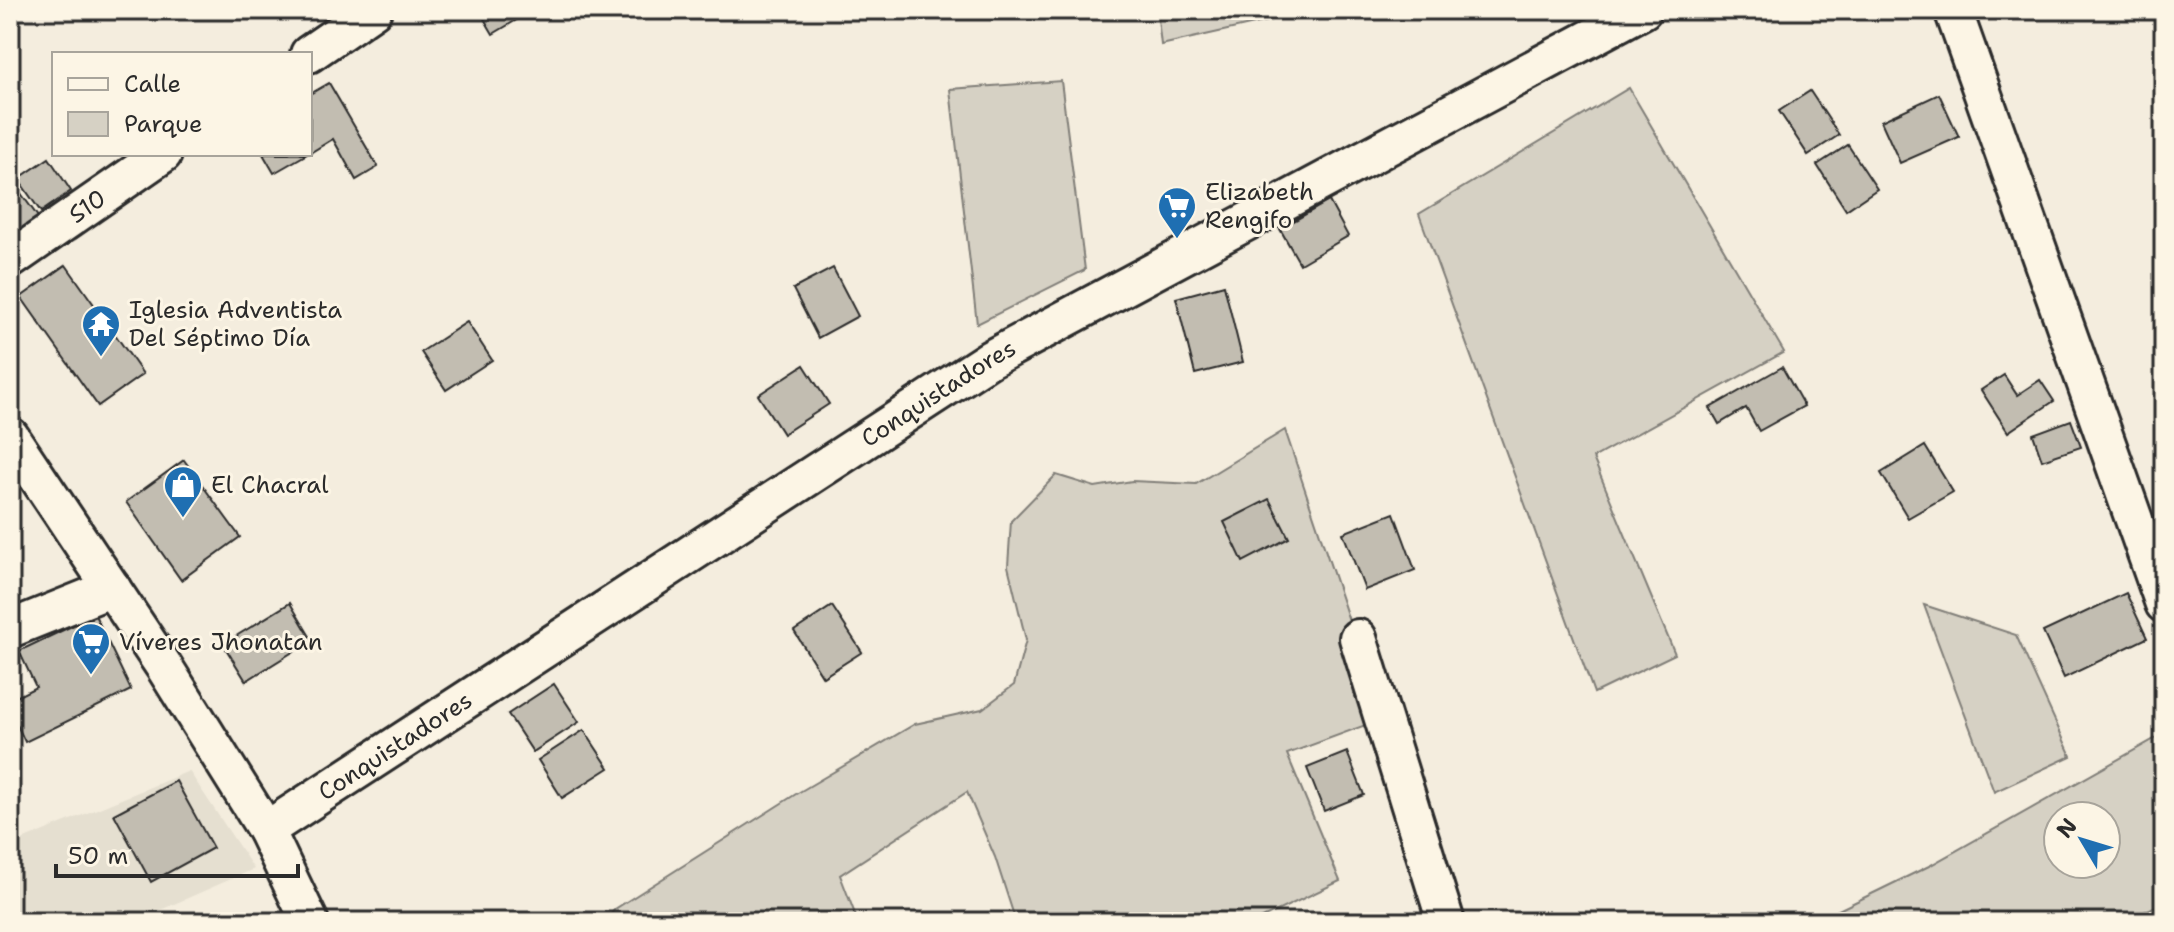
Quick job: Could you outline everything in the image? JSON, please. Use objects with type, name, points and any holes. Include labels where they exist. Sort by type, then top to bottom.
[{"type":"street","points":[[312,52],[373,10]]},
{"type":"street","name":"Conquistadores","points":[[266,830],[990,359],[1643,10]]},
{"type":"street","points":[[1953,10],[2164,604]]},
{"type":"street","name":"S10","points":[[10,260],[160,156]]},
{"type":"street","points":[[10,436],[112,588],[266,830],[310,922]]},
{"type":"street","points":[[10,629],[112,588]]},
{"type":"street","points":[[1358,638],[1446,922]]},
{"type":"shaded area","points":[[189,771],[254,869],[133,922],[10,922],[10,845]]},
{"type":"green space","points":[[1157,10],[1317,10],[1161,45]]},
{"type":"green space","points":[[1061,81],[1085,270],[977,324],[950,89]]},
{"type":"green space","points":[[1629,88],[1784,352],[1593,458],[1675,654],[1594,693],[1419,214]]},
{"type":"green space","points":[[1285,430],[1382,719],[1287,754],[1340,881],[1254,922],[1016,922],[995,857],[967,792],[840,875],[858,922],[604,922],[615,909],[796,794],[915,724],[982,709],[1014,685],[1026,640],[1008,566],[1011,521],[1056,475],[1095,487],[1132,481],[1196,484]]},
{"type":"green space","points":[[1924,605],[2016,635],[2071,756],[1994,792]]},
{"type":"green space","points":[[2158,737],[2164,751],[2164,902],[2124,922],[1814,922],[1929,866],[2042,802],[2042,880],[2122,880],[2122,800],[2046,800]]},
{"type":"building","points":[[479,10],[522,10],[525,15],[493,34]]},
{"type":"building","points":[[329,83],[378,167],[356,180],[333,139],[312,152],[312,93]]},
{"type":"building","points":[[1810,91],[1839,135],[1808,155],[1779,111]]},
{"type":"building","points":[[1939,94],[1959,137],[1900,163],[1881,121]]},
{"type":"building","points":[[1848,145],[1877,189],[1846,210],[1817,165]]},
{"type":"building","points":[[264,156],[304,156],[274,173]]},
{"type":"building","points":[[49,158],[71,191],[41,212],[18,179]]},
{"type":"building","points":[[10,178],[38,217],[10,237]]},
{"type":"building","points":[[1329,201],[1348,236],[1300,264],[1280,229]]},
{"type":"building","points":[[66,265],[143,374],[98,406],[21,297]]},
{"type":"building","points":[[833,268],[858,316],[818,338],[793,289]]},
{"type":"building","points":[[1224,285],[1243,362],[1195,374],[1176,298]]},
{"type":"building","points":[[467,322],[492,360],[446,390],[421,352]]},
{"type":"building","points":[[804,365],[829,404],[783,434],[758,395]]},
{"type":"building","points":[[1782,367],[1804,406],[1759,431],[1746,408],[1719,424],[1710,408]]},
{"type":"building","points":[[2004,375],[2017,395],[2040,380],[2054,401],[2008,432],[1981,390]]},
{"type":"building","points":[[2071,420],[2081,447],[2042,460],[2033,434]]},
{"type":"building","points":[[1925,446],[1953,492],[1908,518],[1881,473]]},
{"type":"building","name":"El Chacral","points":[[184,460],[240,537],[181,580],[126,502]]},
{"type":"building","points":[[1269,499],[1289,538],[1243,562],[1224,522]]},
{"type":"building","points":[[1394,513],[1415,570],[1365,590],[1343,533]]},
{"type":"building","points":[[2126,593],[2147,638],[2064,678],[2043,632]]},
{"type":"building","points":[[290,603],[312,640],[246,681],[223,644]]},
{"type":"building","points":[[832,606],[862,652],[823,677],[794,631]]},
{"type":"building","points":[[95,615],[131,690],[25,742],[10,710],[10,700],[36,687],[19,651]]},
{"type":"building","points":[[554,684],[579,722],[533,752],[508,714]]},
{"type":"building","points":[[584,730],[609,768],[562,798],[538,760]]},
{"type":"building","points":[[1347,752],[1364,795],[1324,811],[1307,768]]},
{"type":"building","points":[[176,781],[213,848],[151,882],[114,814]]},
{"type":"place","name":"Elizabeth Rengifo","points":[[1177,240]]},
{"type":"place","name":"Iglesia Adventista Del Séptimo Día","points":[[101,358]]},
{"type":"place","name":"El Chacral","points":[[183,519]]},
{"type":"place","name":"Víveres Jhonatan","points":[[91,676]]}]
